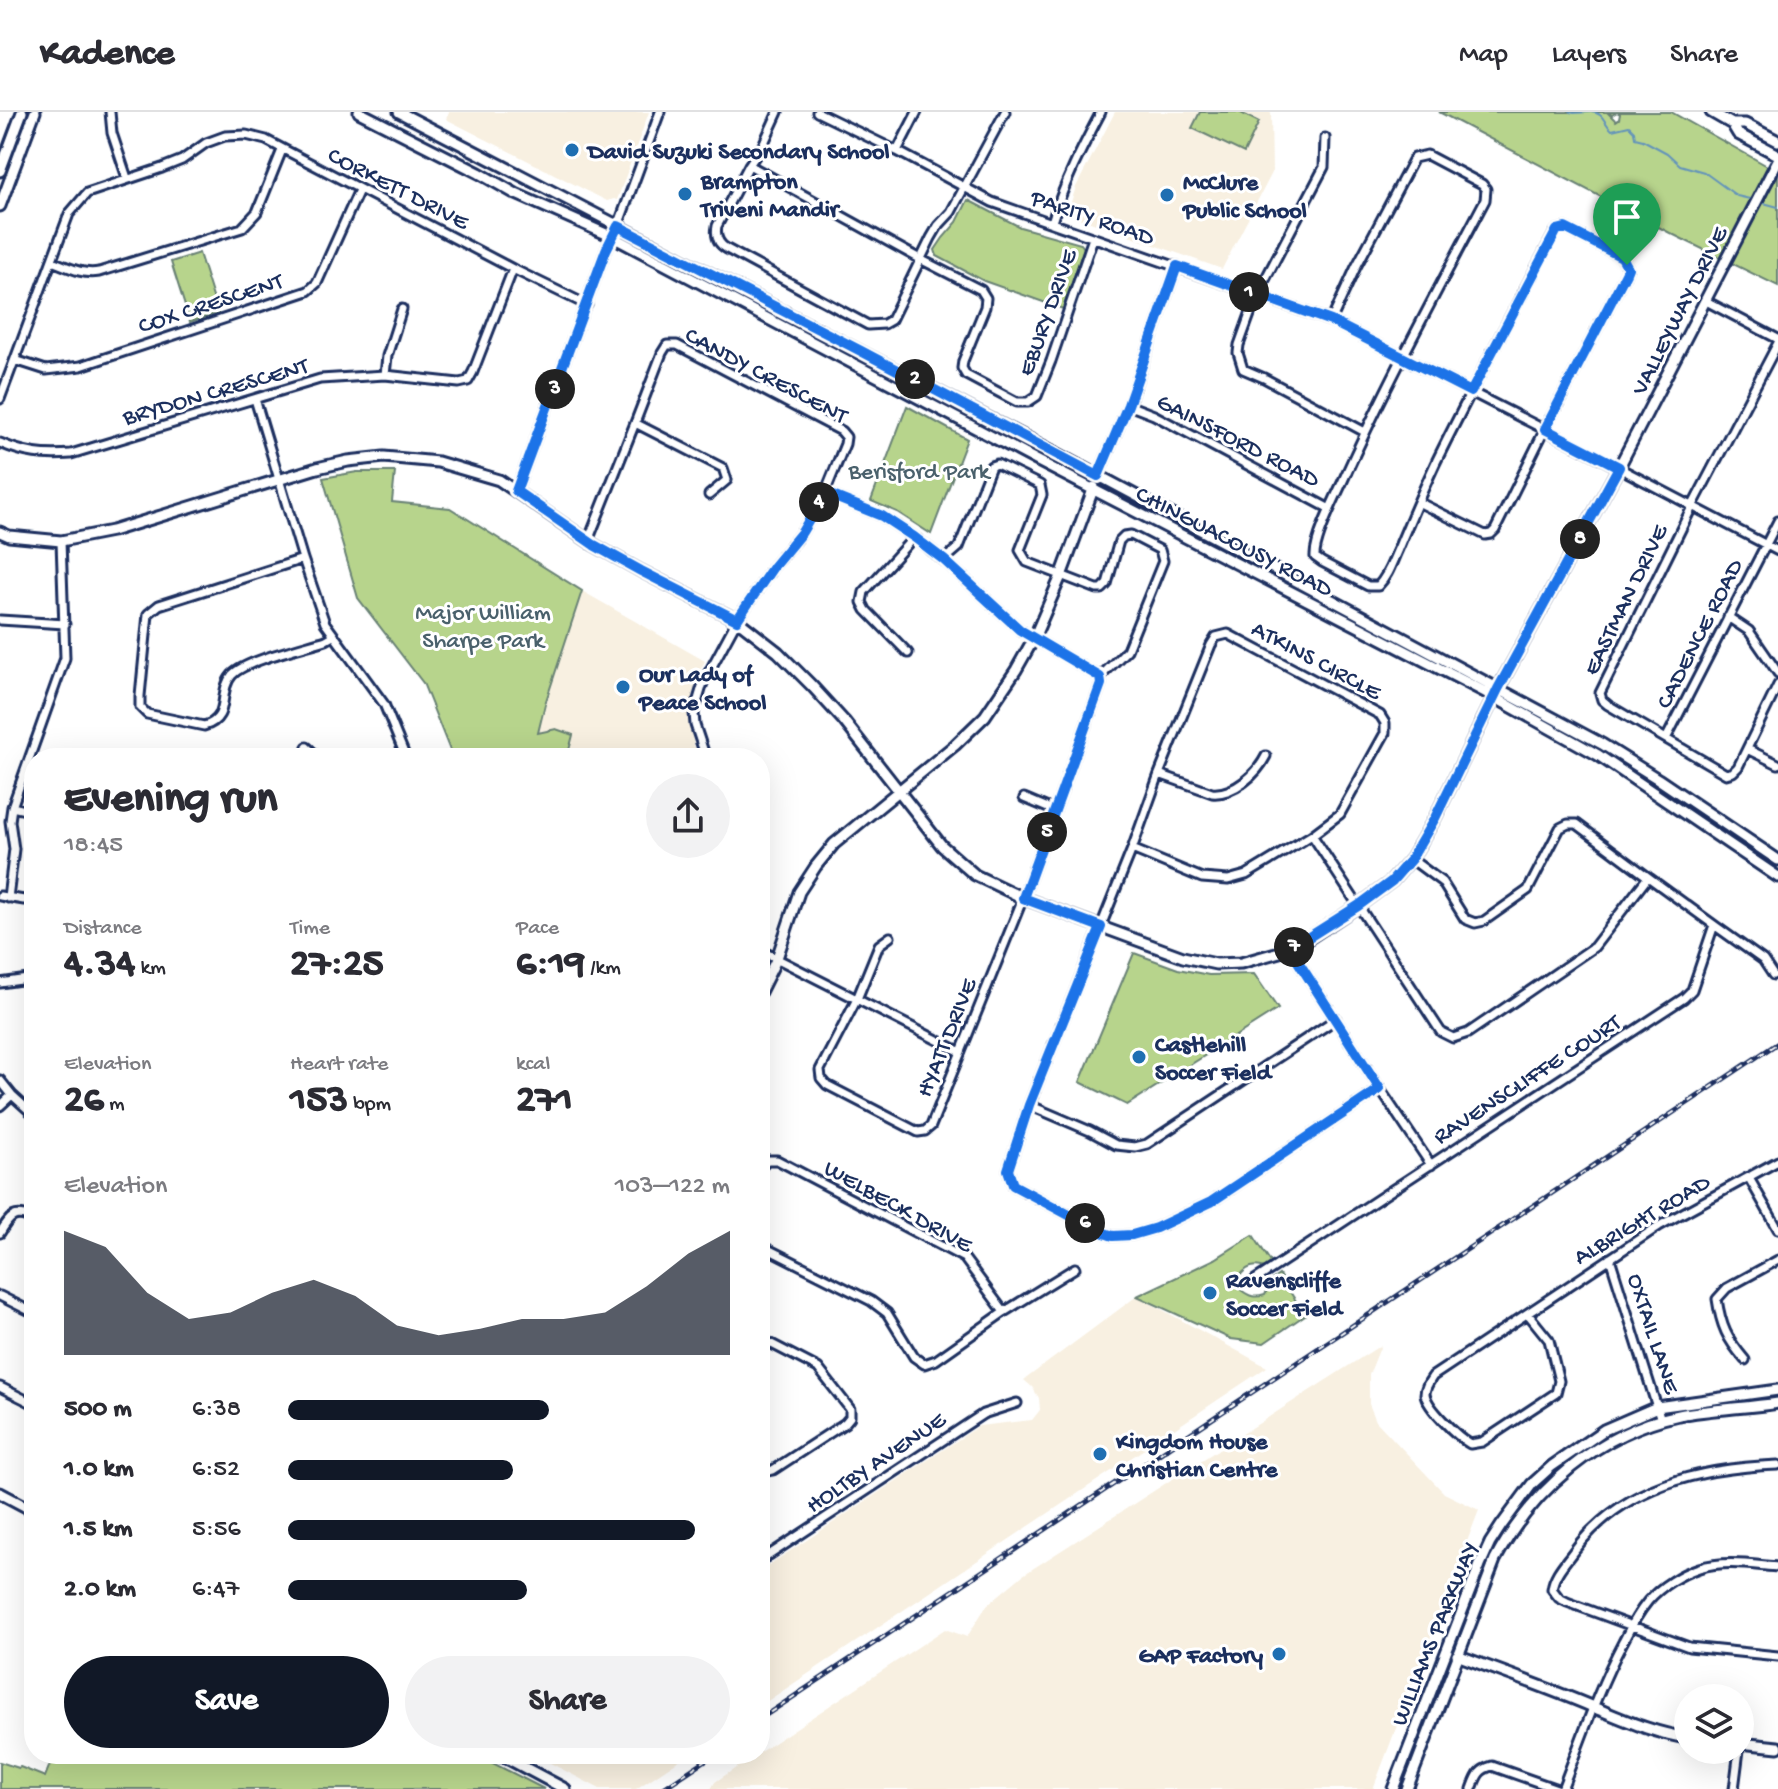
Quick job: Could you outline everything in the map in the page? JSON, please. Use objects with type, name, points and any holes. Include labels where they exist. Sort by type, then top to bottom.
[{"type":"main road","points":[[0,171],[22,112]]},
{"type":"main road","points":[[0,206],[35,112]]},
{"type":"main road","name":"CHINGUACOUSY ROAD","points":[[359,112],[516,194],[613,237],[1093,489],[1602,744],[1778,860]]},
{"type":"main road","name":"CHINGUACOUSY ROAD","points":[[399,112],[1251,556],[1496,693],[1598,755],[1778,877]]},
{"type":"main road","points":[[1711,112],[1732,124],[1738,134],[1778,158]]},
{"type":"main road","points":[[1732,124],[1745,124],[1778,141]]},
{"type":"main road","points":[[7,153],[18,158]]},
{"type":"main road","name":"VALLEYWAY DRIVE","points":[[0,532],[9,536],[61,541],[112,531],[348,461],[384,457],[438,462],[499,480],[588,541],[737,620],[778,652],[844,721],[942,846],[975,875],[1023,898],[1183,957],[1216,964],[1241,963],[1290,949],[1392,881],[1411,859],[1435,818],[1496,693],[1706,301],[1778,158]]},
{"type":"main road","points":[[770,972],[799,892],[816,866],[834,844],[955,745],[985,716],[1016,670],[1034,638],[1061,576],[1098,476]]},
{"type":"main road","name":"WILLIAMS PARKWAY","points":[[1393,1789],[1490,1543],[1532,1484],[1552,1466],[1604,1430],[1657,1407],[1778,1390]]},
{"type":"main road","name":"WILLIAMS PARKWAY","points":[[1407,1789],[1495,1560],[1540,1496],[1587,1454],[1661,1420],[1778,1403]]},
{"type":"main road","points":[[0,1493],[24,1506]]},
{"type":"main road","points":[[1446,1651],[1633,1725],[1674,1736]]},
{"type":"main road","points":[[1754,1744],[1778,1747]]},
{"type":"main road","points":[[524,1764],[565,1789]]},
{"type":"street","points":[[110,112],[112,133],[127,178]]},
{"type":"street","points":[[516,491],[660,112]]},
{"type":"street","points":[[778,112],[716,231],[719,242],[868,325],[876,326],[891,320],[938,226],[951,212],[1005,112]]},
{"type":"street","name":"PARITY ROAD","points":[[817,112],[992,202],[1331,321],[1778,551]]},
{"type":"street","points":[[897,151],[917,112]]},
{"type":"street","points":[[1052,222],[1067,180],[1101,112]]},
{"type":"street","name":"CORKETT DRIVE","points":[[0,399],[69,214],[77,203],[87,193],[182,160],[206,143],[225,136],[246,135],[266,140],[587,305]]},
{"type":"street","points":[[1325,138],[1324,167],[1257,295],[1239,345],[1240,362],[1243,369],[1365,432]]},
{"type":"street","points":[[52,261],[89,274],[242,228],[257,212],[282,150]]},
{"type":"street","points":[[1331,321],[1414,158],[1427,155],[1482,184],[1487,195],[1365,432],[1314,549],[1315,557],[1322,562],[1372,587],[1385,580],[1418,502],[1471,392],[1554,234],[1560,228],[1569,230],[1622,257],[1628,268],[1495,530],[1485,535],[1418,502]]},
{"type":"street","name":"EBURY DRIVE","points":[[749,165],[981,290],[986,298],[985,307],[962,368],[966,375],[1017,402],[1033,400],[1039,391],[1093,238]]},
{"type":"street","name":"COX CRESCENT","points":[[15,360],[46,370],[81,366],[308,291],[317,283],[359,190]]},
{"type":"street","points":[[1098,476],[1128,405],[1177,266]]},
{"type":"street","name":"BRYDON CRESCENT","points":[[0,443],[46,456],[71,454],[320,379],[385,375],[459,383],[468,381],[513,269]]},
{"type":"street","points":[[1692,507],[1778,341],[1706,301]]},
{"type":"street","points":[[385,375],[387,356],[402,309]]},
{"type":"street","name":"CANDY CRESCENT","points":[[588,541],[667,345],[677,345],[841,431],[846,437],[825,493],[802,532],[773,567],[737,620],[703,683],[694,713],[702,748]]},
{"type":"street","points":[[255,399],[325,623],[384,704],[402,748]]},
{"type":"street","name":"GAINSFORD ROAD","points":[[1128,405],[1154,415],[1330,509]]},
{"type":"street","points":[[635,423],[723,468],[727,480],[709,495]]},
{"type":"street","points":[[825,493],[882,516],[914,537],[944,560],[1020,630],[1100,677],[1127,650],[1163,561],[1160,550],[1131,535],[1124,536],[1119,541],[1107,584],[1102,589],[1027,562],[1020,550],[1042,495],[1040,485],[997,464],[991,466],[959,547],[944,560]]},
{"type":"street","name":"EASTMAN DRIVE","points":[[1692,507],[1600,693],[1604,702],[1726,774],[1735,770],[1778,685]]},
{"type":"street","name":"CADENCE ROAD","points":[[1666,739],[1778,521]]},
{"type":"street","points":[[908,653],[862,602],[864,592],[914,537]]},
{"type":"street","points":[[33,748],[65,658],[61,541]]},
{"type":"street","points":[[303,559],[159,605],[148,614],[140,707],[147,714],[204,726],[212,724],[220,717],[229,678],[240,668],[333,636]]},
{"type":"street","points":[[1728,617],[1749,631],[1778,673]]},
{"type":"street","points":[[0,620],[65,624]]},
{"type":"street","name":"ATKINS CIRCLE","points":[[1132,849],[1202,878],[1228,880],[1246,875],[1340,814],[1385,733],[1385,723],[1380,715],[1228,634],[1216,637],[1029,1105],[1008,1170],[1013,1185],[1099,1231],[1113,1236],[1132,1235],[1156,1228],[1211,1202],[1380,1089]]},
{"type":"street","name":"HYATT DRIVE","points":[[857,999],[820,1070],[821,1078],[827,1085],[918,1132],[925,1131],[931,1126],[1023,898],[1101,684],[1100,677]]},
{"type":"street","points":[[1747,749],[1778,764]]},
{"type":"street","points":[[1159,774],[1221,794],[1234,789],[1260,767],[1266,756]]},
{"type":"street","points":[[24,773],[12,807],[10,821],[14,849],[4,897],[24,900]]},
{"type":"street","points":[[1024,798],[1055,811]]},
{"type":"street","points":[[12,807],[24,810]]},
{"type":"street","points":[[1411,859],[1442,882],[1465,919],[1475,923],[1484,921],[1528,890],[1560,828],[1577,824],[1763,960],[1773,975]]},
{"type":"street","points":[[1312,835],[1441,1032],[1453,1038],[1468,1033],[1594,947],[1648,877]]},
{"type":"street","name":"RAVENSCLIFFE COURT","points":[[1255,1280],[1684,998],[1692,990],[1714,925]]},
{"type":"street","points":[[857,999],[879,945],[890,937]]},
{"type":"street","points":[[1290,949],[1431,1165]]},
{"type":"street","points":[[770,955],[961,1052]]},
{"type":"street","points":[[0,983],[24,980]]},
{"type":"street","points":[[1029,1105],[1116,1145],[1135,1147],[1147,1144],[1336,1019]]},
{"type":"street","points":[[0,1080],[24,1106]]},
{"type":"street","points":[[0,1106],[12,1095]]},
{"type":"street","name":"WELBECK DRIVE","points":[[770,1160],[777,1160],[964,1258],[1004,1312]]},
{"type":"street","name":"ALBRIGHT ROAD","points":[[1528,1314],[1549,1340],[1559,1381],[1556,1393],[1482,1442],[1470,1444],[1443,1420],[1428,1401],[1425,1392],[1433,1376],[1659,1226],[1778,1161]]},
{"type":"street","points":[[1749,1178],[1778,1229]]},
{"type":"street","points":[[0,1233],[8,1220],[24,1215]]},
{"type":"street","points":[[770,1250],[871,1301],[887,1313],[914,1357],[924,1364],[936,1360],[1004,1312],[1075,1268]]},
{"type":"street","name":"OXTAIL LANE","points":[[1610,1258],[1661,1420]]},
{"type":"street","points":[[1745,1360],[1726,1336],[1717,1299],[1727,1288],[1778,1260]]},
{"type":"street","points":[[0,1296],[24,1308]]},
{"type":"street","points":[[770,1343],[818,1368],[850,1409],[850,1417],[845,1423],[770,1471]]},
{"type":"street","points":[[0,1387],[24,1399]]},
{"type":"street","name":"HOLTBY AVENUE","points":[[770,1554],[983,1414],[1017,1403]]},
{"type":"street","points":[[1778,1465],[1758,1465],[1665,1483],[1631,1498],[1599,1522],[1577,1547],[1554,1578],[1552,1589],[1567,1602],[1689,1647],[1778,1656]]},
{"type":"street","points":[[1472,1789],[1483,1768],[1492,1766],[1560,1789],[1613,1660],[1648,1601],[1684,1574],[1702,1567],[1729,1563],[1778,1567]]},
{"type":"street","points":[[1734,1789],[1737,1764]]},
{"type":"shaded area","name":"David Suzuki Secondary School","points":[[449,112],[649,112],[617,200],[607,201],[446,119]]},
{"type":"shaded area","name":"McClure Public School","points":[[1115,112],[1271,112],[1272,173],[1222,269],[1076,217],[1070,205],[1076,187]]},
{"type":"shaded area","name":"Our Lady of Peace School","points":[[582,591],[705,661],[689,710],[695,748],[534,748],[545,704]]},
{"type":"shaded area","points":[[1137,1296],[1267,1367],[770,1699],[770,1564],[979,1426],[1032,1420],[1040,1410],[1039,1398],[1024,1380]]},
{"type":"shaded area","points":[[1381,1345],[1369,1375],[1369,1404],[1376,1421],[1444,1493],[1479,1510],[1373,1789],[711,1789],[715,1782],[742,1764],[770,1764],[770,1745],[945,1629],[967,1637],[987,1605],[1023,1575]]},
{"type":"shaded area","points":[[552,1764],[673,1764],[636,1789],[600,1789]]},
{"type":"green space","points":[[1200,112],[1239,112],[1259,122],[1244,153],[1192,128]]},
{"type":"green space","points":[[1439,112],[1607,112],[1616,121],[1620,114],[1617,112],[1671,112],[1778,172],[1778,286],[1670,233]]},
{"type":"green space","points":[[968,200],[1020,227],[1081,244],[1084,248],[1063,309],[984,281],[937,256],[935,250],[957,222]]},
{"type":"green space","points":[[199,253],[218,313],[190,322],[171,262]]},
{"type":"green space","name":"Berisford Park","points":[[907,406],[967,439],[931,534],[897,512],[871,501]]},
{"type":"green space","name":"Major William Sharpe Park","points":[[357,472],[395,472],[392,502],[450,508],[582,591],[538,733],[556,729],[573,735],[570,748],[449,748],[423,683],[358,598],[323,478]]},
{"type":"green space","points":[[1134,953],[1178,969],[1209,975],[1254,974],[1278,1009],[1127,1105],[1080,1082]]},
{"type":"green space","points":[[1253,1235],[1272,1264],[1265,1268],[1250,1267],[1244,1271],[1239,1278],[1241,1290],[1253,1296],[1265,1295],[1272,1280],[1279,1275],[1305,1315],[1264,1343],[1231,1339],[1137,1296],[1215,1259]]},
{"type":"green space","points":[[0,1762],[45,1777],[50,1764],[495,1764],[544,1789],[0,1789]]},
{"type":"waterway","points":[[1570,112],[1590,112]]},
{"type":"waterway","points":[[1591,112],[1601,116],[1612,130],[1629,126],[1635,138],[1667,153],[1680,165],[1704,172],[1737,196],[1754,200]]},
{"type":"waterway","points":[[1760,202],[1778,207]]},
{"type":"railway","points":[[770,1712],[1778,1043]]},
{"type":"railway","points":[[662,1789],[700,1764]]},
{"type":"place","name":"David Suzuki Secondary School","points":[[572,150]]},
{"type":"place","name":"Brampton Triveni Mandir","points":[[685,194]]},
{"type":"place","name":"McClure Public School","points":[[1167,195]]},
{"type":"place","name":"Our Lady of Peace School","points":[[623,687]]},
{"type":"place","name":"Castlehill Soccer Field","points":[[1139,1057]]},
{"type":"place","name":"Ravenscliffe Soccer Field","points":[[1210,1293]]},
{"type":"place","name":"Kingdom House Christian Centre","points":[[1100,1454]]},
{"type":"place","name":"GAP Factory","points":[[1279,1654]]},
{"type":"route","points":[[618,226],[1098,476],[1128,405],[1177,266],[1331,321],[1471,392],[1557,230],[1569,230],[1622,257],[1627,265],[1626,273],[1545,429],[1619,467],[1498,689],[1435,818],[1411,859],[1392,881],[1290,949],[1380,1089],[1211,1202],[1156,1228],[1132,1235],[1113,1236],[1099,1231],[1013,1185],[1008,1170],[1029,1105],[1101,927],[1023,898],[1101,684],[1100,677],[1020,630],[944,560],[914,537],[882,516],[825,493],[802,532],[773,567],[737,620],[594,545],[516,491],[606,250],[618,226]]}]
